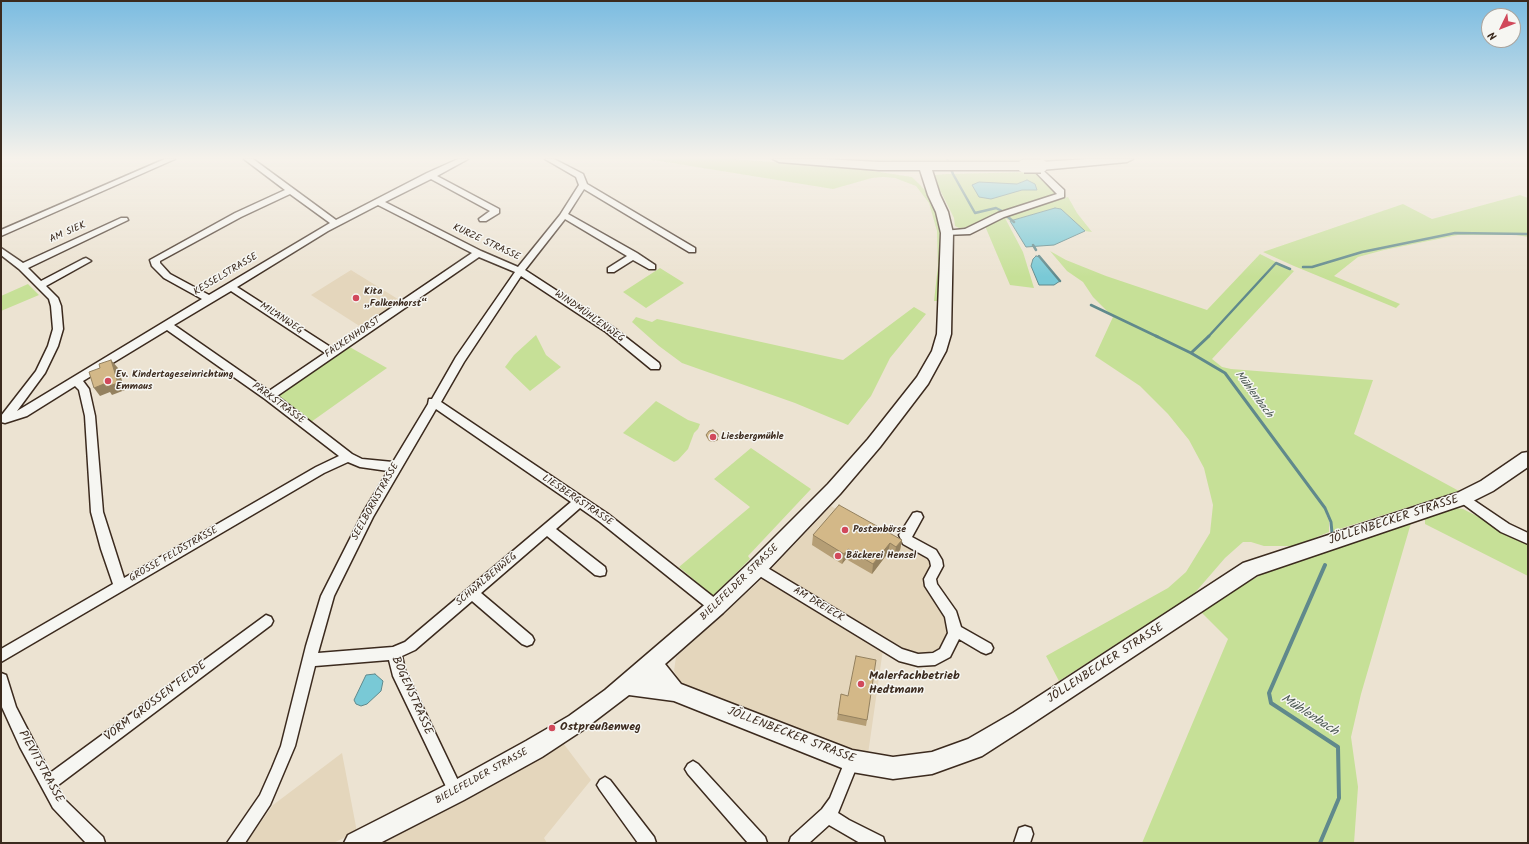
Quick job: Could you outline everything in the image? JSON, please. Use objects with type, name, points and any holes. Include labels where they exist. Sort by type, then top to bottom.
[{"type":"main road","name":"BIELEFELDER STRASSE","points":[[356,843],[456,792],[565,730],[612,697],[652,664],[716,607],[757,568],[850,472],[923,380],[939,350],[944,334],[947,233],[942,212],[936,198]]},
{"type":"main road","name":"JÖLLENBECKER STRASSE","points":[[627,685],[674,691],[850,766],[893,768],[932,763],[974,748],[1020,720],[1250,569],[1276,559],[1463,498],[1487,486],[1528,458]]},
{"type":"main road","name":"JÖLLENBECKER STRASSE","points":[[652,664],[674,691]]},
{"type":"street","points":[[1,233],[81,198]]},
{"type":"street","points":[[209,299],[167,276],[155,264],[155,260],[274,198]]},
{"type":"street","points":[[302,198],[335,223]]},
{"type":"street","name":"KESSELSTRASSE","points":[[3,421],[23,413],[335,223],[385,198]]},
{"type":"street","points":[[473,198],[496,211],[483,219]]},
{"type":"street","name":"SEELBORNSTRASSE","points":[[235,843],[265,800],[278,772],[288,746],[328,596],[368,514],[433,402],[520,271],[575,198]]},
{"type":"street","points":[[600,198],[692,250]]},
{"type":"street","points":[[947,233],[966,232],[1001,215],[1051,198]]},
{"type":"street","name":"KURZE STRASSE","points":[[378,202],[478,253],[520,271]]},
{"type":"street","points":[[563,216],[569,217],[652,267]]},
{"type":"street","name":"AM SIEK","points":[[22,267],[124,220]]},
{"type":"street","points":[[1,252],[22,267],[53,298],[56,306],[57,337],[40,374],[3,421]]},
{"type":"street","name":"FALKENHORST","points":[[269,396],[478,253]]},
{"type":"street","points":[[611,270],[634,256]]},
{"type":"street","points":[[40,285],[86,262]]},
{"type":"street","name":"WINDMÜHLENWEG","points":[[520,271],[610,330],[655,366]]},
{"type":"street","name":"MILANWEG","points":[[230,286],[332,352]]},
{"type":"street","name":"PARKSTRASSE","points":[[167,324],[269,396],[348,457],[360,463],[395,467]]},
{"type":"street","points":[[76,380],[84,389],[90,416],[97,512],[106,549],[120,586]]},
{"type":"street","name":"LIESBERGSTRASSE","points":[[433,402],[604,518],[716,607]]},
{"type":"street","name":"GROSSE FELDSTRASSE","points":[[1,656],[320,470],[348,457]]},
{"type":"street","points":[[1463,498],[1505,528],[1528,539]]},
{"type":"street","name":"SCHWALBENWEG","points":[[394,653],[410,646],[579,502]]},
{"type":"street","points":[[917,517],[905,535],[907,540],[932,554],[936,560],[937,566],[930,579],[931,586],[951,615],[955,633],[961,633],[986,648]]},
{"type":"street","points":[[547,530],[600,571]]},
{"type":"street","name":"AM DREIECK","points":[[757,568],[899,655],[918,660],[935,659],[945,653],[951,644],[955,633]]},
{"type":"street","points":[[472,593],[527,640]]},
{"type":"street","name":"VORM GROSSEN FELDE","points":[[47,784],[266,621]]},
{"type":"street","name":"BOGENSTRASSE","points":[[310,660],[394,653],[398,671],[456,792]]},
{"type":"street","name":"PIEVITSTRASSE","points":[[1,680],[9,708],[58,803],[97,843]]},
{"type":"street","points":[[797,843],[828,815],[836,803],[850,766]]},
{"type":"street","points":[[693,769],[758,843]]},
{"type":"street","points":[[605,784],[648,843]]},
{"type":"street","points":[[828,815],[843,826],[877,843]]},
{"type":"shaded area","name":"Kita „Falkenhorst“","points":[[351,270],[401,301],[361,327],[311,295]]},
{"type":"shaded area","points":[[831,506],[901,546],[908,546],[928,557],[933,565],[925,582],[927,590],[944,612],[950,629],[947,639],[938,653],[916,655],[883,649],[868,754],[852,750],[681,683],[674,671],[676,657],[760,581]]},
{"type":"shaded area","points":[[563,743],[591,780],[544,838],[547,843],[384,843]]},
{"type":"shaded area","points":[[342,753],[357,832],[333,843],[246,843],[273,805]]},
{"type":"green space","points":[[925,198],[931,198],[937,209],[943,235],[941,301],[934,301],[938,266],[937,231],[929,203]]},
{"type":"green space","points":[[944,198],[1043,198],[1001,212],[969,227],[959,228],[955,226],[954,218]]},
{"type":"green space","points":[[1064,198],[1069,198],[1077,213],[1092,232],[1085,231],[1061,209],[1055,208],[1010,221],[1005,218],[1023,252],[1034,288],[1010,285],[985,226],[1004,217]]},
{"type":"green space","points":[[1508,198],[1528,198],[1528,237],[1516,235],[1458,235],[1384,250],[1358,257],[1334,276],[1400,304],[1396,308],[1263,252],[1403,204],[1432,219]]},
{"type":"green space","points":[[1050,251],[1066,260],[1106,276],[1207,310],[1260,254],[1294,271],[1212,359],[1222,367],[1231,369],[1373,380],[1354,434],[1459,491],[1333,531],[1329,515],[1326,514],[1329,521],[1329,532],[1295,546],[1264,546],[1251,542],[1243,542],[1225,558],[1193,595],[1059,681],[1046,656],[1168,588],[1186,572],[1210,533],[1213,505],[1204,468],[1189,440],[1168,414],[1140,386],[1095,356],[1113,317],[1093,297],[1083,282],[1067,271]]},
{"type":"green space","points":[[660,268],[684,283],[646,308],[623,292]]},
{"type":"green space","points":[[28,284],[39,295],[1,311],[1,296]]},
{"type":"green space","points":[[914,307],[926,314],[890,358],[871,396],[848,425],[795,403],[682,363],[659,346],[632,322],[636,317],[652,322],[657,319],[843,360]]},
{"type":"green space","points":[[536,335],[546,355],[561,367],[530,391],[505,367],[514,355]]},
{"type":"green space","points":[[346,345],[387,368],[311,422],[278,398],[277,395]]},
{"type":"green space","points":[[656,401],[688,420],[700,424],[694,433],[688,449],[678,460],[674,462],[623,433]]},
{"type":"green space","points":[[751,448],[811,489],[748,556],[750,559],[713,596],[679,567],[750,507],[714,479]]},
{"type":"green space","points":[[1454,508],[1463,509],[1528,542],[1528,576],[1425,524],[1425,518]]},
{"type":"green space","points":[[1411,523],[1361,694],[1351,737],[1358,787],[1354,843],[1142,843],[1228,639],[1201,612],[1234,590],[1268,571]]},
{"type":"water","points":[[1055,208],[1061,209],[1085,231],[1054,245],[1026,247],[1010,221]]},
{"type":"water","points":[[1036,256],[1040,257],[1060,281],[1054,285],[1039,285],[1031,266],[1033,259]]},
{"type":"water","points":[[375,674],[383,681],[381,691],[367,704],[361,706],[356,704],[354,700],[366,675]]},
{"type":"building","points":[[111,360],[118,383],[106,387],[104,384],[94,388],[89,372],[100,368],[99,364]]},
{"type":"building","points":[[713,430],[718,434],[718,437],[709,439],[706,435],[709,431]]},
{"type":"building","name":"Postenbörse","points":[[839,505],[902,540],[896,547],[890,543],[873,564],[848,549],[844,554],[813,535]]},
{"type":"building","name":"Malerfachbetrieb Hedtmann","points":[[856,656],[876,660],[867,720],[838,714],[841,694],[848,696]]},
{"type":"waterway","name":"Mühlenbach","points":[[967,198],[975,213],[996,208],[1002,211]]},
{"type":"waterway","name":"Mühlenbach","points":[[1008,217],[1014,222]]},
{"type":"waterway","points":[[1303,267],[1312,267],[1362,252],[1455,233],[1528,234]]},
{"type":"waterway","name":"Mühlenbach","points":[[1033,245],[1036,250]]},
{"type":"waterway","name":"Mühlenbach","points":[[1039,256],[1060,281]]},
{"type":"waterway","points":[[1208,337],[1276,263],[1290,269]]},
{"type":"waterway","name":"Mühlenbach","points":[[1091,305],[1158,337]]},
{"type":"waterway","name":"Mühlenbach","points":[[1156,336],[1191,353]]},
{"type":"waterway","points":[[1191,353],[1208,337]]},
{"type":"waterway","name":"Mühlenbach","points":[[1191,353],[1225,373],[1325,508],[1331,522],[1332,533]]},
{"type":"waterway","name":"Mühlenbach","points":[[1320,843],[1339,798],[1338,747],[1271,703],[1269,693],[1325,565]]},
{"type":"place","name":"Kita „Falkenhorst“","points":[[356,298]]},
{"type":"place","name":"Ev. Kindertageseinrichtung Emmaus","points":[[108,381]]},
{"type":"place","name":"Liesbergmühle","points":[[713,437]]},
{"type":"place","name":"Postenbörse","points":[[845,530]]},
{"type":"place","name":"Bäckerei Hensel","points":[[838,556]]},
{"type":"place","name":"Malerfachbetrieb Hedtmann","points":[[861,684]]},
{"type":"place","name":"Ostpreußenweg","points":[[552,728]]}]
